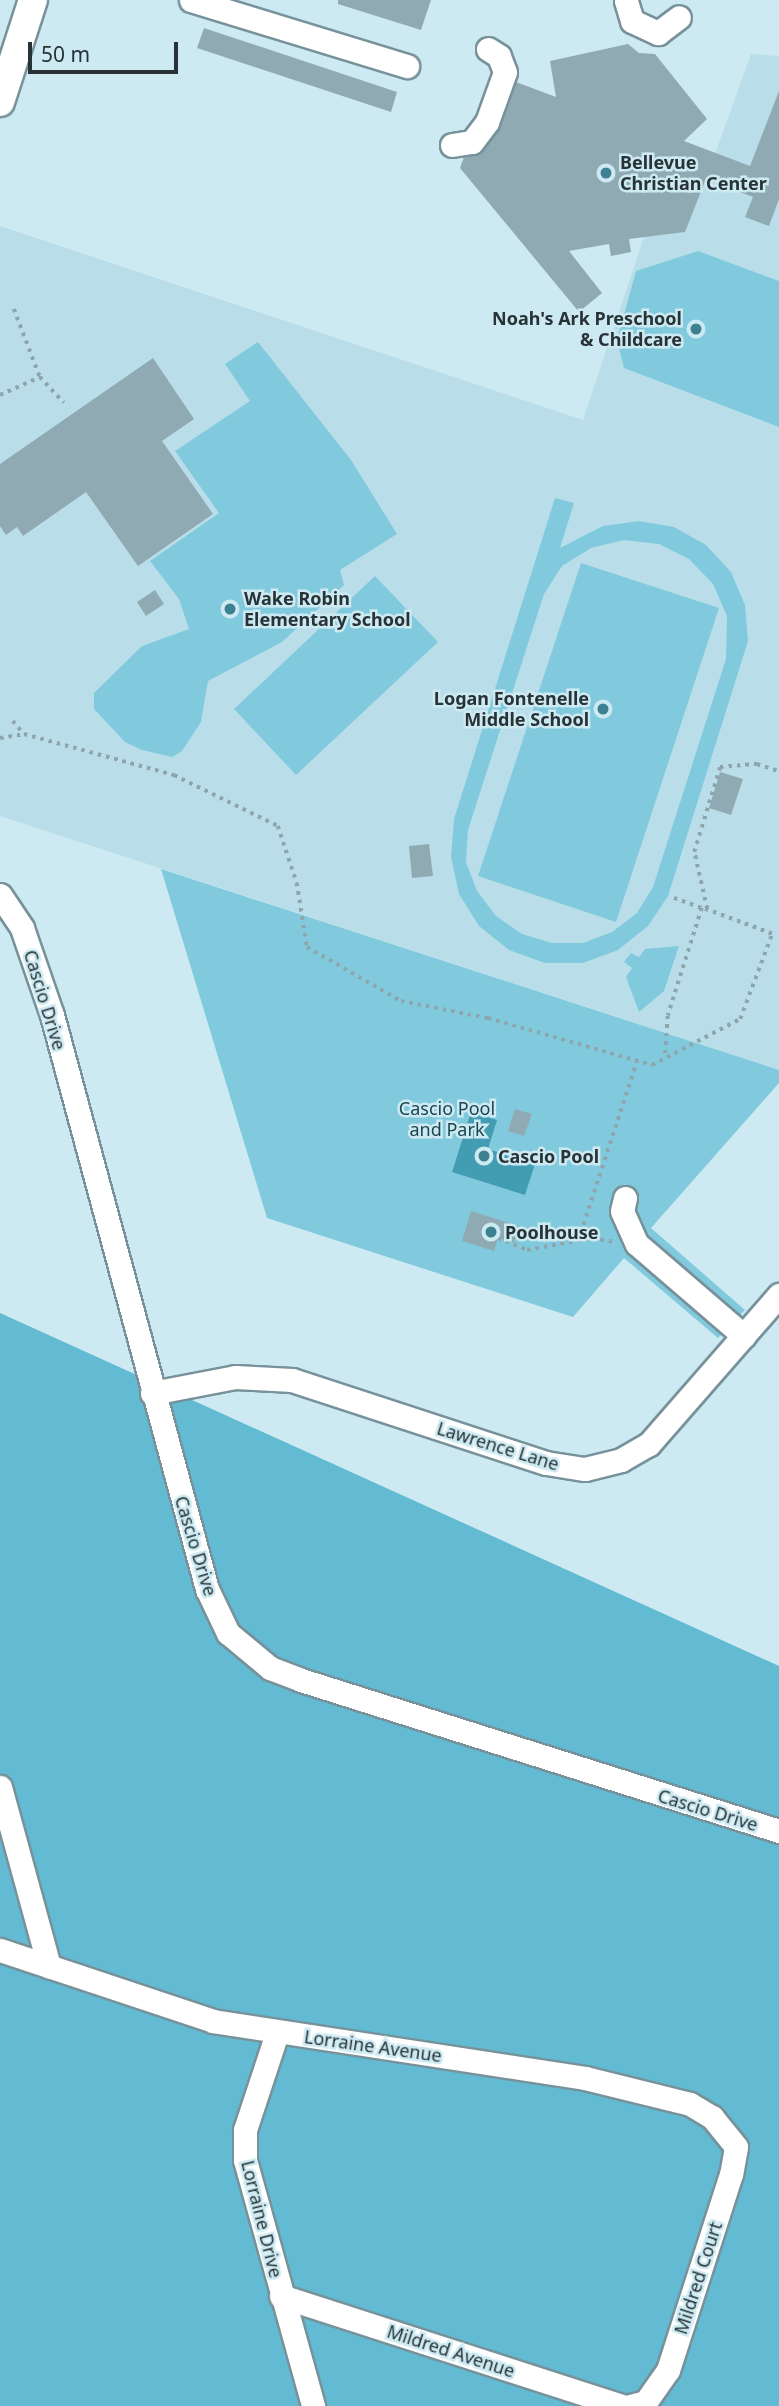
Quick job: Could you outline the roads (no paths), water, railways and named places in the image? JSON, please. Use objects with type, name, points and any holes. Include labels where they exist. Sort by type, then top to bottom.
[{"type":"main road","points":[[0,102],[26,2]]},
{"type":"street","points":[[191,0],[407,66]]},
{"type":"street","points":[[625,1],[632,21],[658,33],[679,18]]},
{"type":"street","points":[[452,145],[472,142],[487,122],[505,72],[499,56],[488,49]]},
{"type":"street","name":"Cascio Drive","points":[[0,895],[22,928],[52,1014],[207,1589],[228,1633],[246,1652],[301,1680],[779,1831]]},
{"type":"street","points":[[625,1198],[622,1211],[637,1244],[744,1336]]},
{"type":"street","name":"Lawrence Lane","points":[[152,1392],[235,1377],[292,1380],[546,1463],[585,1469],[621,1460],[649,1444],[779,1295]]},
{"type":"street","points":[[0,1787],[49,1966]]},
{"type":"street","name":"Lorraine Avenue","points":[[0,1950],[213,2021],[625,2086],[690,2104],[727,2131],[736,2147]]},
{"type":"street","name":"Lorraine Drive","points":[[277,2033],[246,2130],[245,2160],[313,2406]]},
{"type":"street","name":"Mildred Court","points":[[638,2404],[668,2370],[736,2147]]},
{"type":"street","name":"Mildred Avenue","points":[[281,2296],[622,2406]]},
{"type":"place","name":"Bellevue Christian Center","points":[[606,173]]},
{"type":"place","name":"Noah's Ark Preschool & Childcare","points":[[696,329]]},
{"type":"place","name":"Wake Robin Elementary School","points":[[230,609]]},
{"type":"place","name":"Logan Fontenelle Middle School","points":[[603,709]]},
{"type":"place","name":"Cascio Pool","points":[[484,1156]]},
{"type":"place","name":"Poolhouse","points":[[491,1232]]},
{"type":"park label","name":"Cascio Pool and Park","points":[[447,1119]]}]
